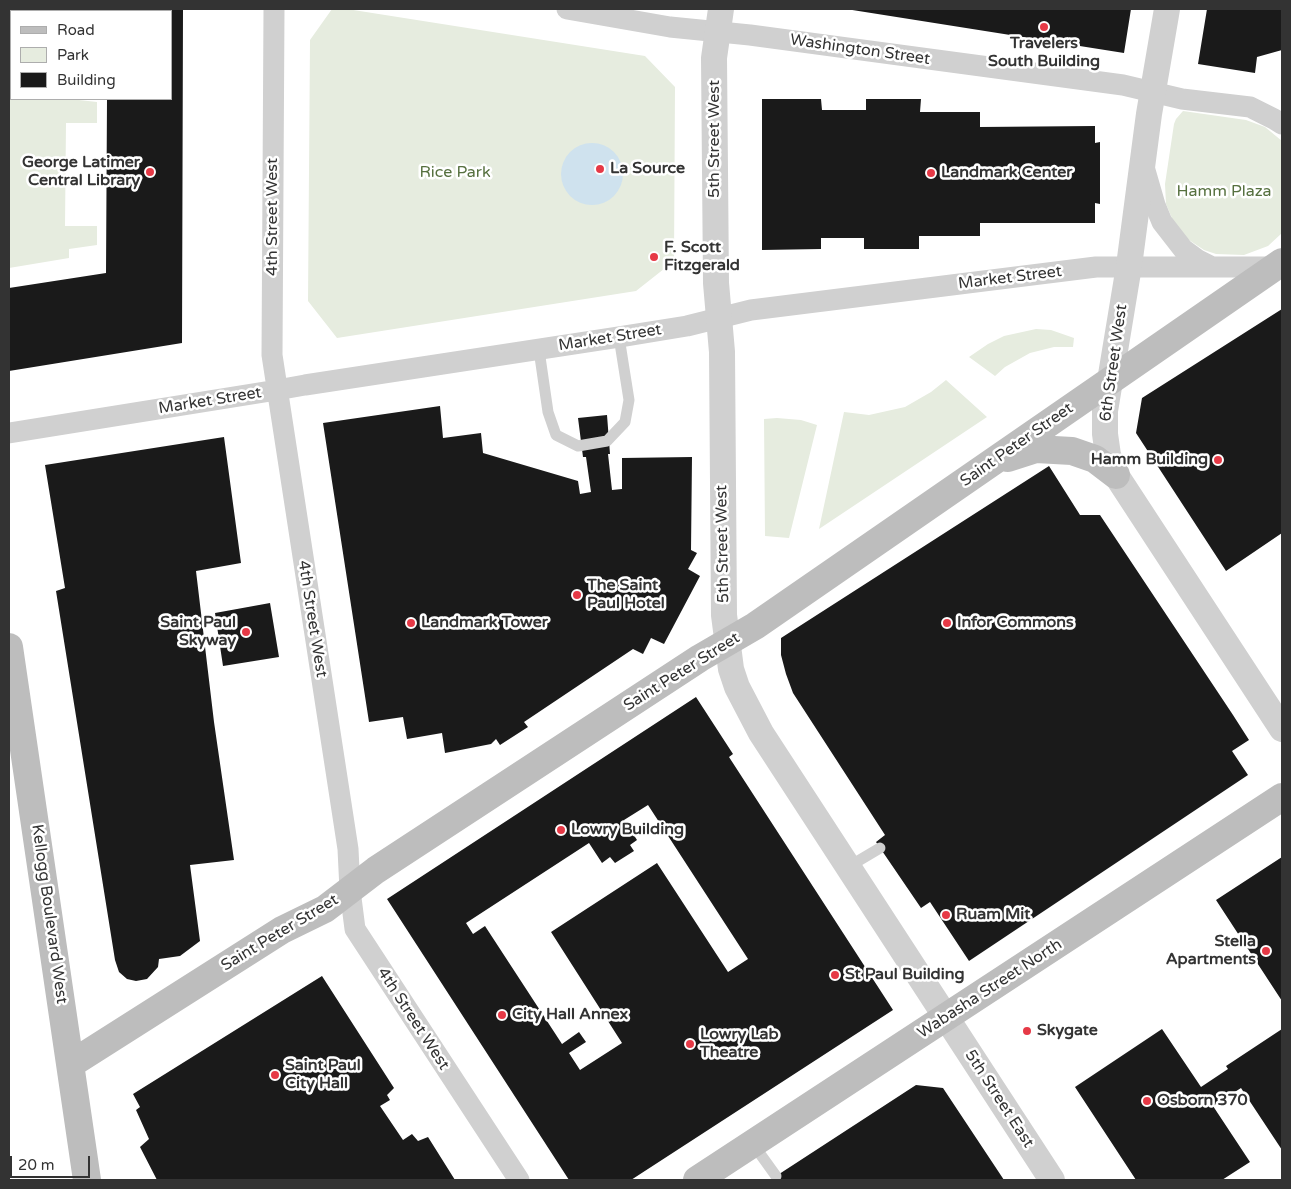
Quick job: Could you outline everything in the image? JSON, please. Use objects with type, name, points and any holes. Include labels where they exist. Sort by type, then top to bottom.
[{"type":"main road","name":"Saint Peter Street","points":[[71,1064],[282,930],[325,909],[376,870],[691,664],[755,626],[1278,265]]},
{"type":"main road","points":[[991,463],[1036,450],[1072,451],[1095,459],[1116,475]]},
{"type":"main road","name":"Kellogg Boulevard West","points":[[9,647],[87,1180]]},
{"type":"main road","name":"Wabasha Street North","points":[[702,1179],[1282,798]]},
{"type":"street","name":"4th Street West","points":[[274,9],[272,355],[348,849],[350,890],[355,929],[519,1180]]},
{"type":"street","name":"Washington Street","points":[[568,9],[670,27],[720,20],[750,34],[1123,85],[1182,99],[1250,107],[1282,124]]},
{"type":"street","name":"6th Street West","points":[[1167,9],[1142,161],[1129,266],[1105,411],[1105,434],[1108,454],[1116,475],[1282,729]]},
{"type":"street","name":"5th Street West","points":[[720,20],[714,68],[716,283],[722,352],[724,615],[731,669],[737,687],[762,733],[946,1018]]},
{"type":"street","name":"Market Street","points":[[1142,161],[1162,222],[1184,249],[1198,260],[1213,267]]},
{"type":"street","name":"Market Street","points":[[9,433],[687,326],[750,310],[1096,267],[1278,265]]},
{"type":"street","name":"5th Street East","points":[[946,1018],[1052,1180]]},
{"type":"lane","points":[[539,350],[548,412],[556,435],[578,446],[607,441],[625,422],[629,400],[619,337]]},
{"type":"lane","points":[[848,867],[880,848]]},
{"type":"lane","points":[[753,1144],[776,1176]]},
{"type":"green space","name":"Rice Park","points":[[332,9],[347,9],[645,56],[675,87],[674,261],[636,291],[337,338],[308,301],[310,40]]},
{"type":"green space","points":[[9,80],[10,100],[79,100],[97,102],[97,123],[66,123],[65,226],[97,226],[97,245],[69,249],[69,258],[9,268]]},
{"type":"green space","name":"Hamm Plaza","points":[[1183,111],[1246,120],[1265,127],[1282,141],[1282,233],[1268,246],[1244,255],[1216,254],[1204,250],[1186,238],[1174,223],[1166,204],[1165,184],[1174,124]]},
{"type":"green space","points":[[1036,329],[1051,330],[1074,338],[1073,347],[1054,347],[1030,353],[1005,367],[995,376],[969,357],[1004,336]]},
{"type":"green space","points":[[946,380],[987,417],[819,529],[844,412],[869,415],[905,407],[931,392]]},
{"type":"green space","points":[[764,419],[801,420],[817,425],[789,538],[765,536]]},
{"type":"water","points":[[592,143],[604,145],[614,152],[621,162],[623,174],[621,186],[614,196],[604,203],[592,205],[580,203],[570,196],[563,186],[561,174],[563,162],[570,152],[580,145]]},
{"type":"building","points":[[9,9],[183,9],[182,343],[9,371],[9,288],[106,273],[107,100],[172,100],[172,10],[10,10],[9,48]]},
{"type":"building","name":"Travelers South Building","points":[[846,9],[1131,9],[1124,53]]},
{"type":"building","points":[[1207,9],[1282,9],[1282,50],[1257,57],[1255,73],[1198,64]]},
{"type":"building","name":"Landmark Center","points":[[762,99],[821,99],[822,110],[866,110],[866,99],[921,99],[920,112],[980,112],[980,127],[1095,126],[1095,143],[1100,142],[1100,204],[1095,203],[1095,223],[980,223],[980,236],[919,236],[919,249],[864,249],[864,238],[821,238],[821,249],[762,250]]},
{"type":"building","name":"Hamm Building","points":[[1282,309],[1282,533],[1226,571],[1136,433],[1142,398]]},
{"type":"building","points":[[440,406],[443,438],[481,433],[483,453],[578,481],[580,494],[591,492],[586,457],[583,457],[578,418],[607,415],[610,454],[608,454],[612,490],[622,489],[622,458],[692,457],[691,550],[697,553],[688,569],[700,576],[664,644],[651,638],[643,654],[633,649],[524,722],[528,727],[500,745],[496,739],[491,744],[445,753],[442,733],[407,739],[403,717],[369,722],[323,423]]},
{"type":"building","points":[[224,437],[241,563],[196,571],[214,722],[234,860],[190,865],[200,941],[180,956],[159,959],[158,967],[147,979],[136,981],[127,979],[119,972],[115,960],[56,591],[65,588],[45,465]]},
{"type":"building","points":[[1049,466],[1080,515],[1100,515],[1233,715],[1249,740],[1232,751],[1248,775],[969,961],[930,902],[921,908],[876,842],[885,835],[793,693],[781,655],[781,638]]},
{"type":"building","name":"Saint Paul Skyway","points":[[270,603],[279,657],[223,666],[215,613]]},
{"type":"building","points":[[696,697],[733,754],[729,757],[893,1010],[631,1180],[569,1180],[387,899]],"holes":[[[648,805],[748,959],[728,972],[657,863],[551,932],[622,1043],[580,1070],[569,1053],[586,1042],[579,1032],[562,1044],[485,926],[473,934],[466,923],[589,843],[602,863],[610,857],[615,863],[634,851],[630,845],[637,840],[624,820]]]},
{"type":"building","name":"Stella Apartments","points":[[1282,857],[1282,1001],[1216,900]]},
{"type":"building","name":"Saint Paul City Hall","points":[[322,976],[394,1088],[387,1095],[390,1100],[380,1106],[403,1140],[412,1134],[418,1141],[428,1137],[455,1180],[157,1180],[140,1147],[149,1139],[136,1110],[140,1107],[133,1094]]},
{"type":"building","name":"Osborn 370","points":[[1162,1029],[1201,1087],[1228,1069],[1226,1066],[1282,1029],[1282,1150],[1241,1088],[1213,1106],[1250,1162],[1222,1180],[1136,1180],[1075,1087]]},
{"type":"building","points":[[916,1085],[943,1088],[1004,1180],[770,1180]]},
{"type":"place","name":"Travelers South Building","points":[[1044,27]]},
{"type":"place","name":"La Source","points":[[600,169]]},
{"type":"place","name":"George Latimer Central Library","points":[[150,172]]},
{"type":"place","name":"Landmark Center","points":[[931,173]]},
{"type":"place","name":"F. Scott Fitzgerald","points":[[654,257]]},
{"type":"place","name":"Hamm Building","points":[[1218,460]]},
{"type":"place","name":"The Saint Paul Hotel","points":[[577,595]]},
{"type":"place","name":"Landmark Tower","points":[[411,623]]},
{"type":"place","name":"Infor Commons","points":[[947,623]]},
{"type":"place","name":"Saint Paul Skyway","points":[[246,632]]},
{"type":"place","name":"Lowry Building","points":[[561,830]]},
{"type":"place","name":"Ruam Mit","points":[[946,915]]},
{"type":"place","name":"Stella Apartments","points":[[1266,951]]},
{"type":"place","name":"St Paul Building","points":[[835,975]]},
{"type":"place","name":"City Hall Annex","points":[[502,1015]]},
{"type":"place","name":"Skygate","points":[[1027,1031]]},
{"type":"place","name":"Lowry Lab Theatre","points":[[690,1044]]},
{"type":"place","name":"Saint Paul City Hall","points":[[275,1075]]},
{"type":"place","name":"Osborn 370","points":[[1147,1101]]}]
